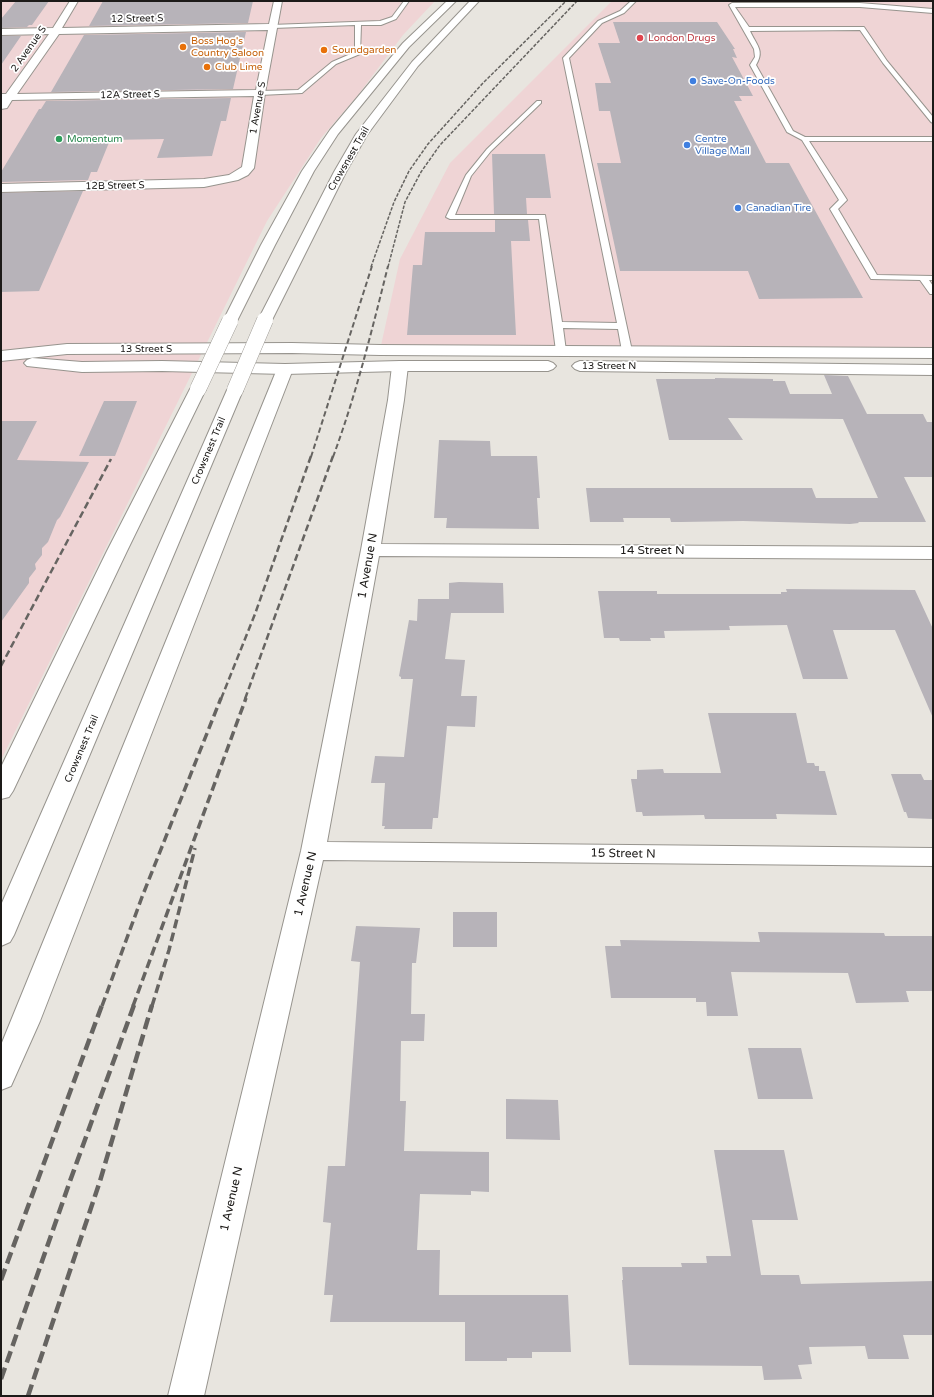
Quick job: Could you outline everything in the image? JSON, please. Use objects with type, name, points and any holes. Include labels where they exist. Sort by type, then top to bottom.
[{"type":"main road","name":"2 Avenue S","points":[[1,109],[5,97],[56,31],[74,1]]},
{"type":"main road","name":"1 Avenue S","points":[[229,180],[243,174],[248,168],[260,93],[278,1]]},
{"type":"main road","points":[[406,45],[440,1]]},
{"type":"main road","name":"Crowsnest Trail","points":[[1,791],[117,550],[198,389],[230,321],[268,245],[308,171],[334,132],[406,45],[452,1]]},
{"type":"main road","name":"Crowsnest Trail","points":[[1,935],[264,320],[340,172],[362,134],[414,64],[445,32],[478,3]]},
{"type":"main road","name":"12 Street S","points":[[1,32],[273,27]]},
{"type":"main road","name":"12A Street S","points":[[5,97],[260,93]]},
{"type":"main road","name":"12B Street S","points":[[1,188],[178,185],[229,180]]},
{"type":"main road","name":"13 Street S","points":[[1,356],[67,349],[289,358]]},
{"type":"main road","name":"13 Street N","points":[[289,358],[380,350],[933,353]]},
{"type":"main road","points":[[1,1077],[26,1021],[289,358]]},
{"type":"main road","name":"13 Street N","points":[[289,358],[400,366],[705,367],[933,370]]},
{"type":"main road","name":"13 Street S","points":[[1,361],[82,367],[162,366],[289,358]]},
{"type":"main road","name":"1 Avenue N","points":[[186,1396],[313,851],[371,550],[396,400],[400,366]]},
{"type":"main road","name":"14 Street N","points":[[371,550],[933,553]]},
{"type":"main road","name":"15 Street N","points":[[313,851],[933,857]]},
{"type":"lane","points":[[273,27],[381,23],[391,20],[407,1]]},
{"type":"lane","points":[[627,351],[566,58],[600,22],[622,12],[634,1]]},
{"type":"lane","points":[[933,11],[917,11],[860,5],[732,5],[747,29],[751,40],[758,49],[758,56],[753,65],[790,132],[804,139],[933,139]]},
{"type":"lane","points":[[260,93],[300,92],[334,63],[358,53],[358,24]]},
{"type":"lane","points":[[747,29],[862,28],[885,62],[933,121]]},
{"type":"lane","points":[[539,102],[489,150],[468,176],[450,217],[542,217],[561,351]]},
{"type":"lane","points":[[918,103],[926,103]]},
{"type":"lane","points":[[804,139],[843,200],[834,209],[874,278],[933,278]]},
{"type":"lane","points":[[923,278],[933,292]]},
{"type":"lane","points":[[558,325],[622,326]]},
{"type":"shaded area","points":[[1,1],[435,1],[403,35],[358,95],[321,138],[267,221],[1,760]]},
{"type":"shaded area","points":[[612,1],[933,1],[933,351],[380,350],[400,259],[450,163]]},
{"type":"building","points":[[16,1],[49,1],[32,25],[27,27],[1,28],[1,19]]},
{"type":"building","points":[[103,1],[253,1],[248,23],[89,26]]},
{"type":"building","name":"Centre Village Mall","points":[[613,22],[717,22],[735,49],[733,49],[737,58],[732,57],[753,96],[739,96],[742,101],[734,101],[766,163],[789,163],[863,298],[759,299],[748,271],[620,271],[597,163],[621,163],[610,111],[599,111],[595,83],[611,83],[598,43],[620,43]]},
{"type":"building","points":[[246,32],[233,89],[51,92],[84,35]]},
{"type":"building","points":[[1,36],[21,36],[1,65]]},
{"type":"building","points":[[231,98],[226,121],[221,121],[212,156],[157,158],[164,139],[110,140],[97,172],[91,172],[88,180],[1,182],[1,172],[39,109],[41,109],[46,101]]},
{"type":"building","points":[[492,154],[545,154],[551,198],[526,198],[527,214],[494,214]]},
{"type":"building","points":[[83,191],[39,291],[1,292],[1,193]]},
{"type":"building","points":[[495,220],[528,220],[530,241],[511,241],[516,335],[407,335],[413,265],[422,265],[425,232],[495,232]]},
{"type":"building","points":[[824,375],[848,376],[867,414],[923,414],[927,422],[933,422],[933,477],[904,477],[926,522],[858,522],[859,523],[850,524],[743,521],[671,522],[670,518],[623,518],[624,522],[590,522],[586,488],[812,488],[816,498],[878,498],[843,419],[728,418],[743,440],[669,440],[656,379],[773,379],[773,381],[785,381],[790,394],[832,394]]},
{"type":"building","points":[[104,401],[137,401],[115,456],[79,456]]},
{"type":"building","points":[[1,421],[37,421],[17,460],[89,462],[57,520],[48,542],[42,548],[42,555],[35,564],[36,569],[29,578],[29,583],[1,622]]},
{"type":"building","points":[[439,440],[490,441],[491,456],[537,456],[540,498],[537,498],[539,529],[446,528],[447,518],[434,518]]},
{"type":"building","points":[[449,583],[503,583],[504,613],[451,613],[445,659],[465,660],[461,696],[477,696],[475,727],[447,726],[438,818],[433,818],[432,829],[384,829],[385,826],[382,826],[385,783],[371,783],[375,756],[404,757],[413,679],[401,679],[399,676],[409,620],[417,621],[418,599],[449,599]]},
{"type":"building","points":[[786,589],[915,590],[933,629],[933,718],[895,630],[833,630],[848,679],[803,679],[787,625],[729,626],[730,630],[664,631],[665,638],[650,638],[651,641],[620,641],[619,638],[604,638],[598,591],[657,591],[657,594],[781,594],[781,592],[787,592]]},
{"type":"building","points":[[708,713],[796,713],[807,763],[814,763],[815,766],[819,766],[819,771],[825,771],[837,815],[776,814],[777,819],[705,819],[704,815],[643,816],[642,812],[636,812],[631,779],[637,779],[637,770],[663,769],[664,773],[721,773]]},
{"type":"building","points":[[891,774],[921,774],[924,780],[933,780],[933,819],[908,818],[906,812],[904,812]]},
{"type":"building","points":[[453,912],[497,912],[497,947],[453,947]]},
{"type":"building","points":[[356,926],[420,928],[416,963],[412,963],[411,1014],[425,1014],[424,1041],[401,1041],[400,1101],[406,1101],[404,1151],[489,1152],[489,1192],[471,1191],[471,1195],[420,1194],[417,1250],[440,1250],[439,1295],[568,1295],[571,1352],[532,1352],[532,1358],[507,1358],[507,1361],[465,1361],[465,1322],[330,1322],[333,1295],[324,1295],[331,1223],[323,1222],[328,1166],[345,1166],[360,962],[351,961]]},
{"type":"building","points":[[758,932],[884,933],[885,936],[933,936],[933,991],[906,991],[909,1002],[856,1003],[848,973],[731,972],[738,1016],[707,1016],[706,1002],[696,1002],[696,998],[611,998],[605,946],[621,946],[620,940],[760,942]]},
{"type":"building","points":[[748,1048],[801,1048],[813,1099],[758,1099]]},
{"type":"building","points":[[506,1099],[558,1100],[560,1140],[506,1139]]},
{"type":"building","points":[[714,1150],[784,1150],[798,1220],[752,1220],[761,1275],[799,1275],[801,1284],[933,1281],[933,1335],[903,1335],[909,1359],[868,1359],[865,1346],[809,1347],[812,1364],[798,1365],[802,1379],[764,1380],[762,1366],[629,1365],[622,1267],[682,1267],[681,1263],[707,1263],[706,1256],[731,1256]]},
{"type":"railway","points":[[371,267],[394,202],[409,171],[428,144],[483,83],[566,1]]},
{"type":"railway","points":[[388,267],[405,202],[421,172],[440,145],[577,1]]},
{"type":"railway","points":[[311,457],[372,266]]},
{"type":"railway","points":[[333,457],[370,338],[388,266]]},
{"type":"railway","points":[[221,699],[255,614],[311,456]]},
{"type":"railway","points":[[245,699],[333,456]]},
{"type":"railway","points":[[1,666],[111,459]]},
{"type":"railway","points":[[102,1006],[142,897],[221,698]]},
{"type":"railway","points":[[133,1006],[246,698]]},
{"type":"railway","points":[[152,1006],[169,950],[195,848]]},
{"type":"railway","points":[[1,1280],[102,1005]]},
{"type":"railway","points":[[1,1379],[70,1181],[134,1005]]},
{"type":"railway","points":[[28,1396],[100,1181],[152,1005]]},
{"type":"place","name":"London Drugs","points":[[640,38]]},
{"type":"place","name":"Boss Hog's Country Saloon","points":[[183,47]]},
{"type":"place","name":"Soundgarden","points":[[324,50]]},
{"type":"place","name":"Club Lime","points":[[207,67]]},
{"type":"place","name":"Save-On-Foods","points":[[693,81]]},
{"type":"place","name":"Momentum","points":[[59,139]]},
{"type":"place","name":"Centre Village Mall","points":[[687,145]]},
{"type":"place","name":"Canadian Tire","points":[[738,208]]}]
